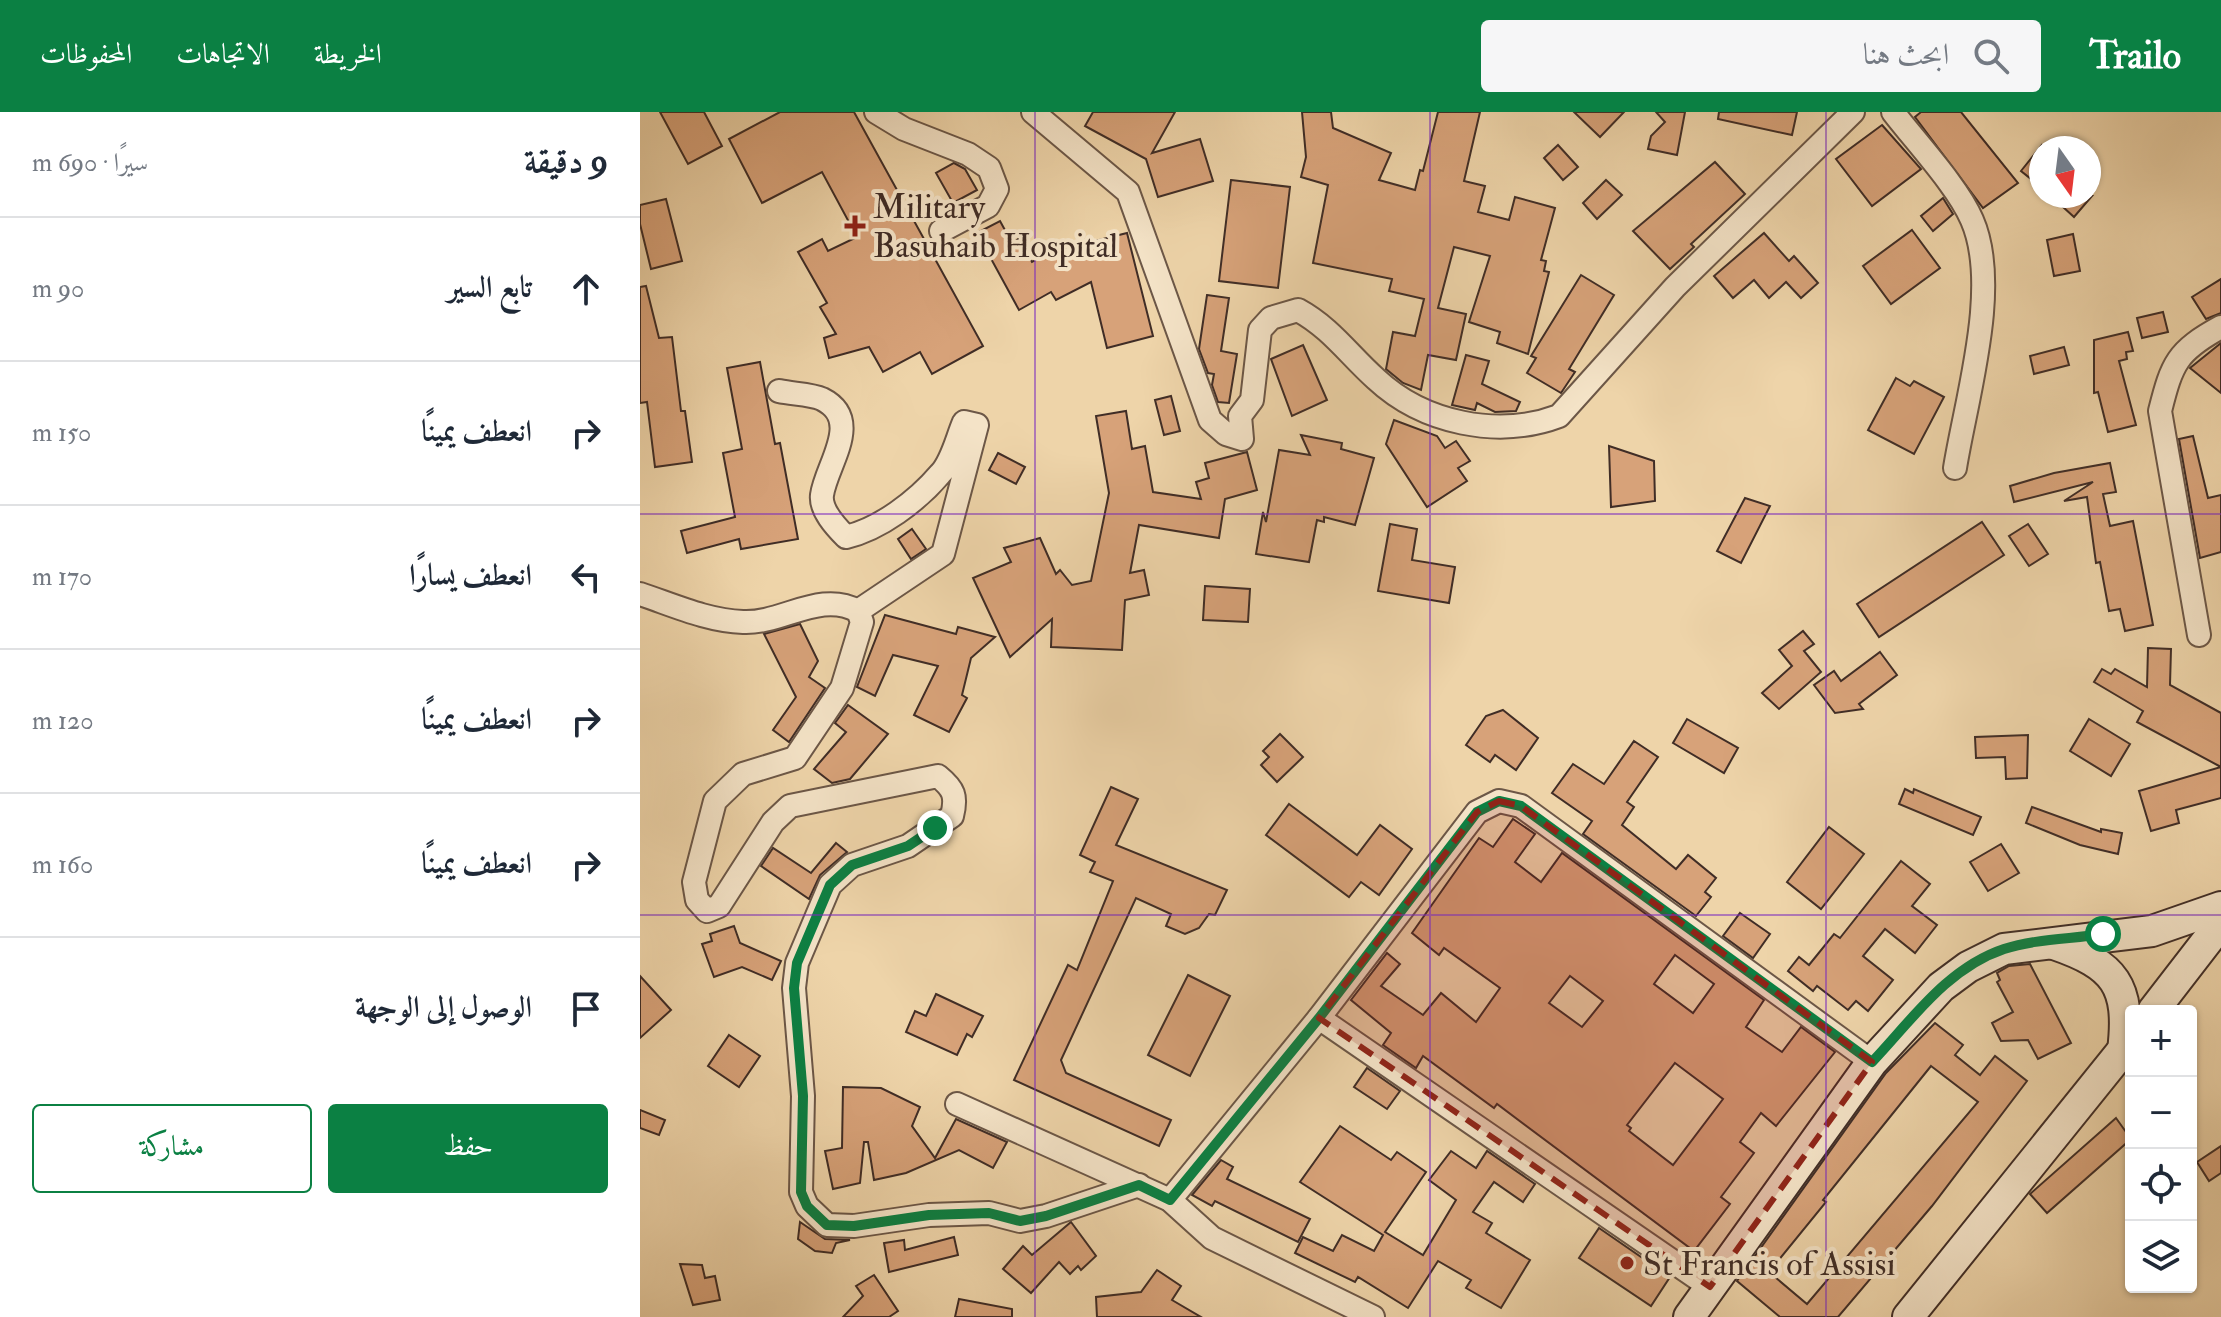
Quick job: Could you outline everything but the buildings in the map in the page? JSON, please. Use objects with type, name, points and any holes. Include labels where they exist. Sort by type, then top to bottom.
[{"type":"main road","points":[[1689,1317],[1872,1062],[1941,987],[1968,967],[2004,949],[2152,931],[2221,907]]},
{"type":"main road","points":[[2158,1005],[2221,923]]},
{"type":"main road","points":[[2047,942],[2092,957],[2110,973],[2122,995],[2125,1009]]},
{"type":"main road","points":[[1908,1317],[2125,1047]]},
{"type":"street","points":[[876,112],[904,129],[968,154],[989,168],[997,189],[988,206],[941,231]]},
{"type":"street","points":[[1033,112],[1128,192],[1210,420],[1226,434],[1242,439],[1240,416],[1252,400],[1260,330],[1271,318],[1298,310],[1323,323],[1397,397],[1433,417],[1494,426],[1538,424],[1559,416],[1675,287],[1853,112]]},
{"type":"street","points":[[1893,112],[1972,219],[1981,253],[1981,310],[1955,468]]},
{"type":"street","points":[[2199,635],[2160,411],[2169,376],[2187,347],[2221,327]]},
{"type":"street","points":[[779,391],[822,399],[837,414],[843,430],[822,496],[831,519],[846,537],[865,532],[885,521],[942,473],[964,422],[977,425],[943,554],[858,611]]},
{"type":"street","points":[[640,594],[717,619],[740,622],[755,622],[825,603],[849,605],[858,611],[862,622],[842,688],[795,758],[743,774],[715,801],[694,882],[697,900],[707,911],[719,906],[773,822],[790,806],[938,776],[952,787],[956,799],[952,816],[944,822],[908,846],[852,865],[830,885],[797,963],[794,988],[803,1096],[801,1192],[807,1206],[827,1225],[854,1226],[929,1215],[989,1213],[1020,1221],[1046,1216],[1139,1185]]},
{"type":"street","points":[[1170,1200],[1319,1018],[1477,812],[1499,801],[1521,806],[1872,1062]]},
{"type":"street","points":[[1319,1018],[1710,1287]]},
{"type":"street","points":[[957,1104],[1170,1200],[1212,1238],[1373,1317]]},
{"type":"highlighted area","points":[[1499,801],[1521,806],[1872,1062],[1710,1287],[1319,1018],[1477,812]]},
{"type":"place","name":"Military Basuhaib Hospital","points":[[855,226]]},
{"type":"place","name":"St Francis of Assisi","points":[[1627,1263]]},
{"type":"route","points":[[935,828],[908,846],[852,865],[830,885],[797,963],[794,988],[803,1096],[801,1192],[816,1218],[827,1225],[854,1226],[929,1215],[989,1213],[1020,1221],[1046,1216],[1139,1185],[1170,1200],[1319,1018],[1477,812],[1499,801],[1521,806],[1872,1062],[1941,987],[1968,967],[2004,949],[2103,934]]}]
